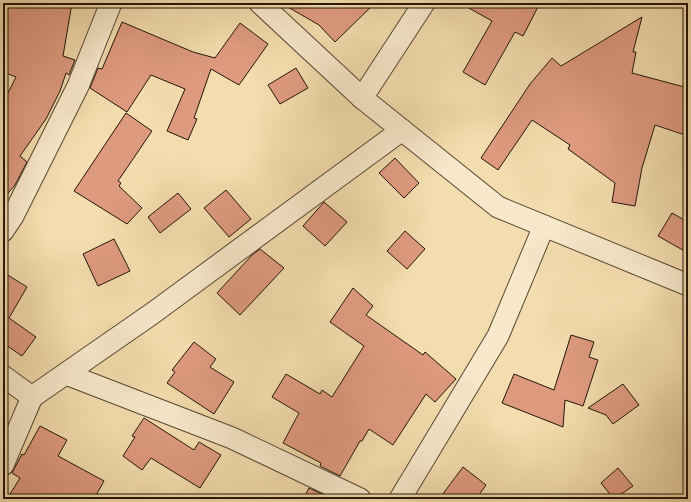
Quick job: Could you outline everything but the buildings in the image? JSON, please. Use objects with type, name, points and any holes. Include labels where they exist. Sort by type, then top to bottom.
[{"type":"street","points":[[3,231],[13,216],[78,86],[111,3]]},
{"type":"street","points":[[260,3],[362,98],[498,207],[688,284]]},
{"type":"street","points":[[362,98],[424,3]]},
{"type":"street","points":[[3,465],[32,397],[153,313],[402,130]]},
{"type":"street","points":[[400,499],[498,336],[544,226]]},
{"type":"street","points":[[66,374],[232,438],[360,499]]},
{"type":"street","points":[[3,376],[32,397]]}]
